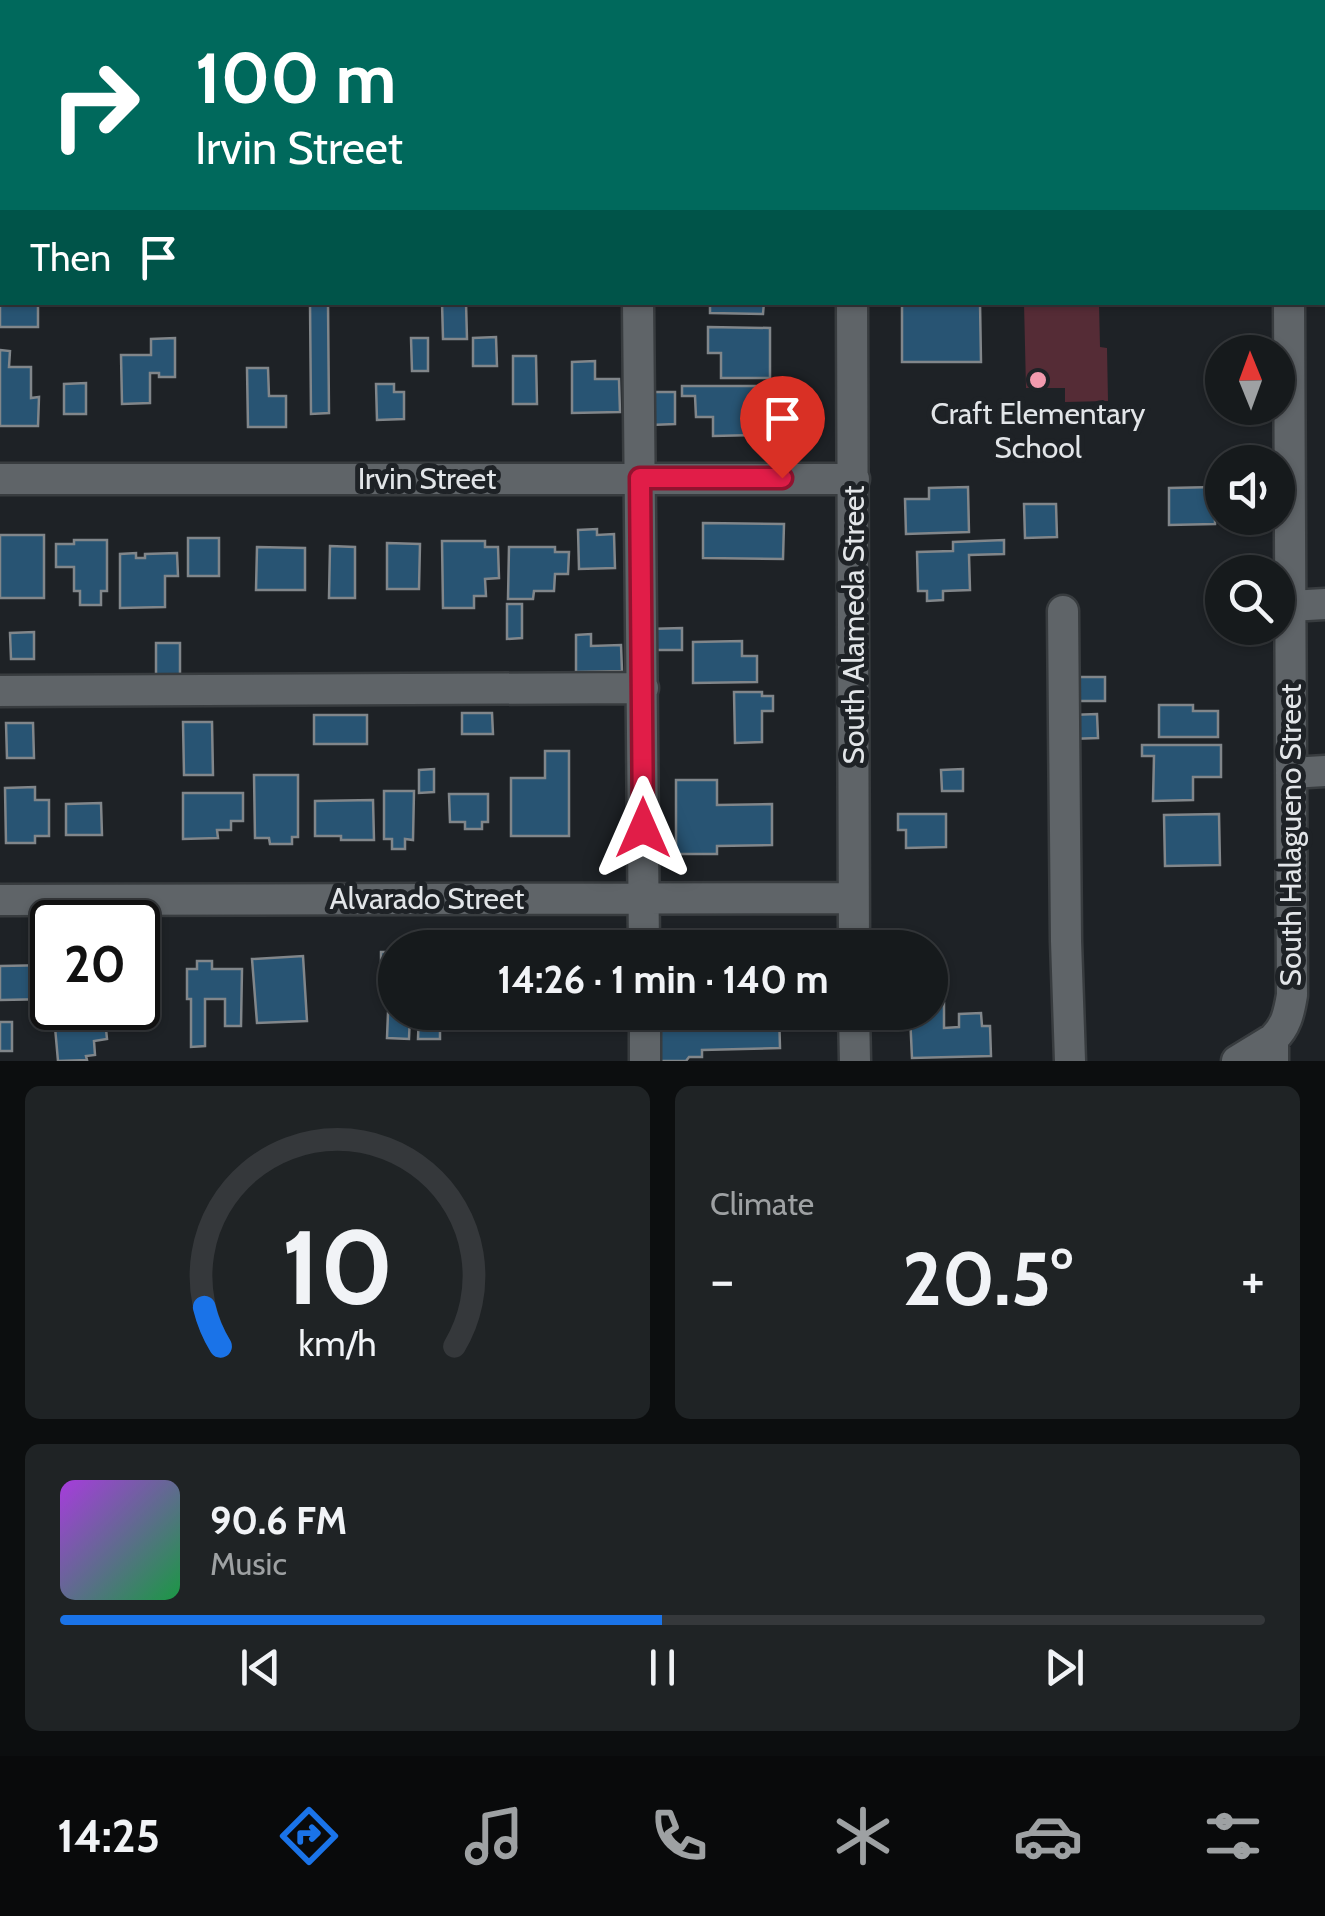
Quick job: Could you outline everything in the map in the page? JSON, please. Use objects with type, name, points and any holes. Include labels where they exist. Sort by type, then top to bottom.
[{"type":"street","points":[[638,305],[644,930]]},
{"type":"street","name":"South Alameda Street","points":[[852,305],[854,930]]},
{"type":"street","name":"South Halagueno Street","points":[[1289,305],[1291,555]]},
{"type":"street","name":"Irvin Street","points":[[0,479],[854,478]]},
{"type":"street","points":[[1295,606],[1325,604]]},
{"type":"street","points":[[1063,611],[1070,1061]]},
{"type":"street","name":"South Halagueno Street","points":[[1273,1050],[1288,1016],[1292,995],[1291,645]]},
{"type":"street","points":[[0,692],[643,688]]},
{"type":"street","points":[[1291,772],[1325,771]]},
{"type":"street","name":"Alvarado Street","points":[[0,900],[854,898]]},
{"type":"street","points":[[645,1030],[646,1061]]},
{"type":"street","points":[[854,1030],[854,1061]]},
{"type":"street","points":[[1237,1061],[1273,1050]]},
{"type":"shaded area","points":[[1024,305],[1099,305],[1100,347],[1107,348],[1108,401],[1065,402],[1065,388],[1026,388]]},
{"type":"building","points":[[0,305],[38,305],[38,327],[0,327]]},
{"type":"building","points":[[310,305],[328,305],[329,413],[311,414]]},
{"type":"building","points":[[442,305],[466,305],[467,339],[443,339]]},
{"type":"building","points":[[710,305],[764,305],[763,314],[710,313]]},
{"type":"building","points":[[902,305],[980,305],[981,362],[902,362]]},
{"type":"building","points":[[708,327],[770,328],[770,378],[721,378],[721,353],[708,353]]},
{"type":"building","points":[[496,337],[497,366],[473,366],[473,338]]},
{"type":"building","points":[[175,338],[175,377],[150,373],[150,403],[122,404],[121,355],[151,355],[151,339]]},
{"type":"building","points":[[411,338],[428,338],[428,371],[412,371]]},
{"type":"building","points":[[0,350],[10,351],[9,367],[31,367],[31,398],[39,397],[38,426],[0,426]]},
{"type":"building","points":[[513,356],[536,356],[537,404],[513,404]]},
{"type":"building","points":[[595,361],[595,379],[619,379],[620,412],[572,413],[572,362]]},
{"type":"building","points":[[247,368],[268,368],[269,396],[286,396],[286,427],[248,427]]},
{"type":"building","points":[[86,383],[86,414],[64,414],[64,384]]},
{"type":"building","points":[[376,384],[394,384],[394,392],[404,392],[404,419],[377,420]]},
{"type":"building","points":[[682,386],[777,386],[777,427],[756,428],[756,435],[713,436],[713,417],[696,417],[695,396],[682,396]]},
{"type":"building","points":[[651,392],[675,392],[675,424],[651,425]]},
{"type":"building","points":[[968,487],[969,532],[906,534],[905,499],[929,499],[929,488]]},
{"type":"building","points":[[1205,487],[1205,524],[1169,525],[1169,488]]},
{"type":"building","points":[[1024,504],[1056,504],[1057,537],[1025,538]]},
{"type":"building","points":[[703,523],[784,524],[783,559],[703,558]]},
{"type":"building","points":[[597,529],[597,535],[614,534],[615,568],[579,569],[578,530]]},
{"type":"building","points":[[0,535],[44,535],[44,598],[0,598]]},
{"type":"building","points":[[188,538],[219,538],[219,576],[188,576]]},
{"type":"building","points":[[74,540],[107,540],[107,591],[101,591],[101,605],[80,605],[80,591],[74,591],[74,567],[56,567],[56,544],[74,544]]},
{"type":"building","points":[[1004,540],[1004,554],[969,555],[970,590],[943,591],[943,600],[927,601],[927,591],[918,591],[917,552],[953,551],[953,542]]},
{"type":"building","points":[[442,541],[485,541],[485,547],[498,547],[499,578],[485,579],[486,596],[474,596],[474,608],[443,608]]},
{"type":"building","points":[[387,543],[420,544],[419,589],[387,589]]},
{"type":"building","points":[[330,546],[355,547],[355,598],[329,598]]},
{"type":"building","points":[[257,547],[305,548],[305,590],[256,590]]},
{"type":"building","points":[[509,547],[555,547],[555,552],[569,552],[568,574],[555,574],[554,591],[534,591],[533,599],[508,599]]},
{"type":"building","points":[[136,553],[136,558],[145,558],[145,554],[177,553],[178,576],[165,576],[165,607],[120,608],[120,554]]},
{"type":"building","points":[[507,604],[522,604],[522,638],[507,639]]},
{"type":"building","points":[[682,628],[682,650],[648,650],[647,629]]},
{"type":"building","points":[[34,632],[34,659],[11,659],[10,633]]},
{"type":"building","points":[[591,634],[591,646],[621,645],[622,671],[576,672],[576,635]]},
{"type":"building","points":[[742,641],[742,656],[757,656],[757,682],[693,683],[693,642]]},
{"type":"building","points":[[156,643],[180,643],[180,677],[156,677]]},
{"type":"building","points":[[1072,677],[1105,677],[1105,701],[1072,701]]},
{"type":"building","points":[[734,692],[773,696],[773,711],[762,711],[762,742],[735,743]]},
{"type":"building","points":[[1159,705],[1193,705],[1193,711],[1218,711],[1218,737],[1159,737]]},
{"type":"building","points":[[462,713],[492,713],[493,734],[462,734]]},
{"type":"building","points":[[1097,714],[1098,738],[1070,739],[1070,715]]},
{"type":"building","points":[[314,715],[367,715],[367,744],[314,744]]},
{"type":"building","points":[[183,722],[212,722],[213,775],[184,775]]},
{"type":"building","points":[[6,723],[33,723],[34,758],[7,758]]},
{"type":"building","points":[[1142,745],[1221,745],[1221,777],[1193,777],[1193,800],[1153,801],[1154,756],[1142,756]]},
{"type":"building","points":[[545,751],[569,751],[569,836],[511,836],[511,778],[545,778]]},
{"type":"building","points":[[434,769],[434,792],[419,793],[419,770]]},
{"type":"building","points":[[963,769],[963,791],[942,791],[941,770]]},
{"type":"building","points":[[254,775],[298,775],[298,837],[292,837],[292,844],[270,844],[269,838],[255,838]]},
{"type":"building","points":[[676,780],[717,780],[717,805],[772,804],[772,845],[717,846],[717,854],[676,854]]},
{"type":"building","points":[[35,787],[35,800],[49,800],[49,836],[35,836],[35,843],[6,843],[5,788]]},
{"type":"building","points":[[384,791],[414,791],[413,840],[405,839],[405,849],[392,849],[392,839],[384,839]]},
{"type":"building","points":[[183,793],[243,793],[243,821],[231,821],[231,830],[217,830],[218,838],[183,839]]},
{"type":"building","points":[[449,794],[488,794],[488,822],[482,822],[482,829],[465,829],[465,822],[450,822]]},
{"type":"building","points":[[373,800],[374,840],[315,836],[315,801]]},
{"type":"building","points":[[101,803],[102,835],[66,835],[66,804]]},
{"type":"building","points":[[898,814],[946,814],[946,847],[906,848],[906,830],[898,830]]},
{"type":"building","points":[[1219,814],[1220,865],[1165,866],[1164,815]]},
{"type":"building","points":[[303,956],[307,1021],[257,1023],[252,959]]},
{"type":"building","points":[[197,961],[212,961],[212,969],[242,969],[241,1026],[225,1026],[225,999],[205,999],[205,1046],[191,1047],[187,969],[197,969]]},
{"type":"building","points":[[30,965],[30,999],[0,1000],[0,966]]},
{"type":"building","points":[[981,1013],[982,1026],[990,1026],[991,1056],[912,1058],[911,1030],[959,1027],[959,1014]]},
{"type":"building","points":[[0,1022],[12,1022],[12,1051],[0,1051]]},
{"type":"building","points":[[55,1030],[106,1030],[107,1039],[94,1041],[95,1055],[86,1056],[87,1060],[58,1061]]},
{"type":"building","points":[[387,1030],[409,1030],[409,1039],[387,1038]]},
{"type":"building","points":[[418,1030],[440,1030],[440,1039],[418,1039]]},
{"type":"building","points":[[651,1030],[780,1030],[780,1048],[702,1050],[702,1057],[689,1057],[686,1061],[652,1061]]},
{"type":"place","name":"Craft Elementary School","points":[[1038,380]]},
{"type":"route","points":[[643,828],[640,478],[782,478]]}]
